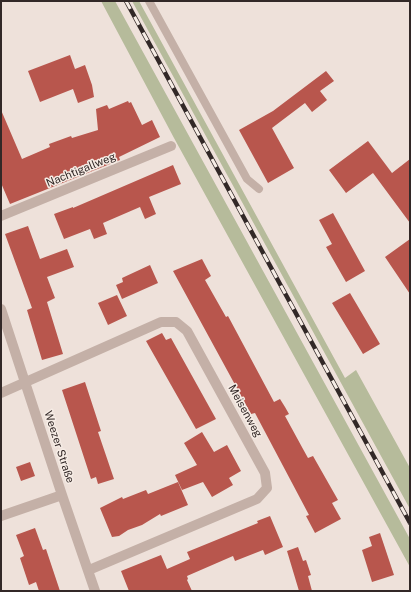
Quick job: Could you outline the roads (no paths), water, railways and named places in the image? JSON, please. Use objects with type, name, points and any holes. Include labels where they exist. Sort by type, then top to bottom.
[{"type":"street","name":"Nachtigallweg","points":[[1,216],[171,146]]},
{"type":"street","name":"Weezer Straße","points":[[1,309],[95,591]]},
{"type":"street","name":"Meisenweg","points":[[1,393],[161,322],[176,322],[187,331],[265,474],[266,488],[257,499],[89,570]]},
{"type":"street","points":[[1,516],[62,495]]},
{"type":"lane","points":[[149,1],[247,179],[259,189]]},
{"type":"railway","points":[[126,1],[410,523]]}]
